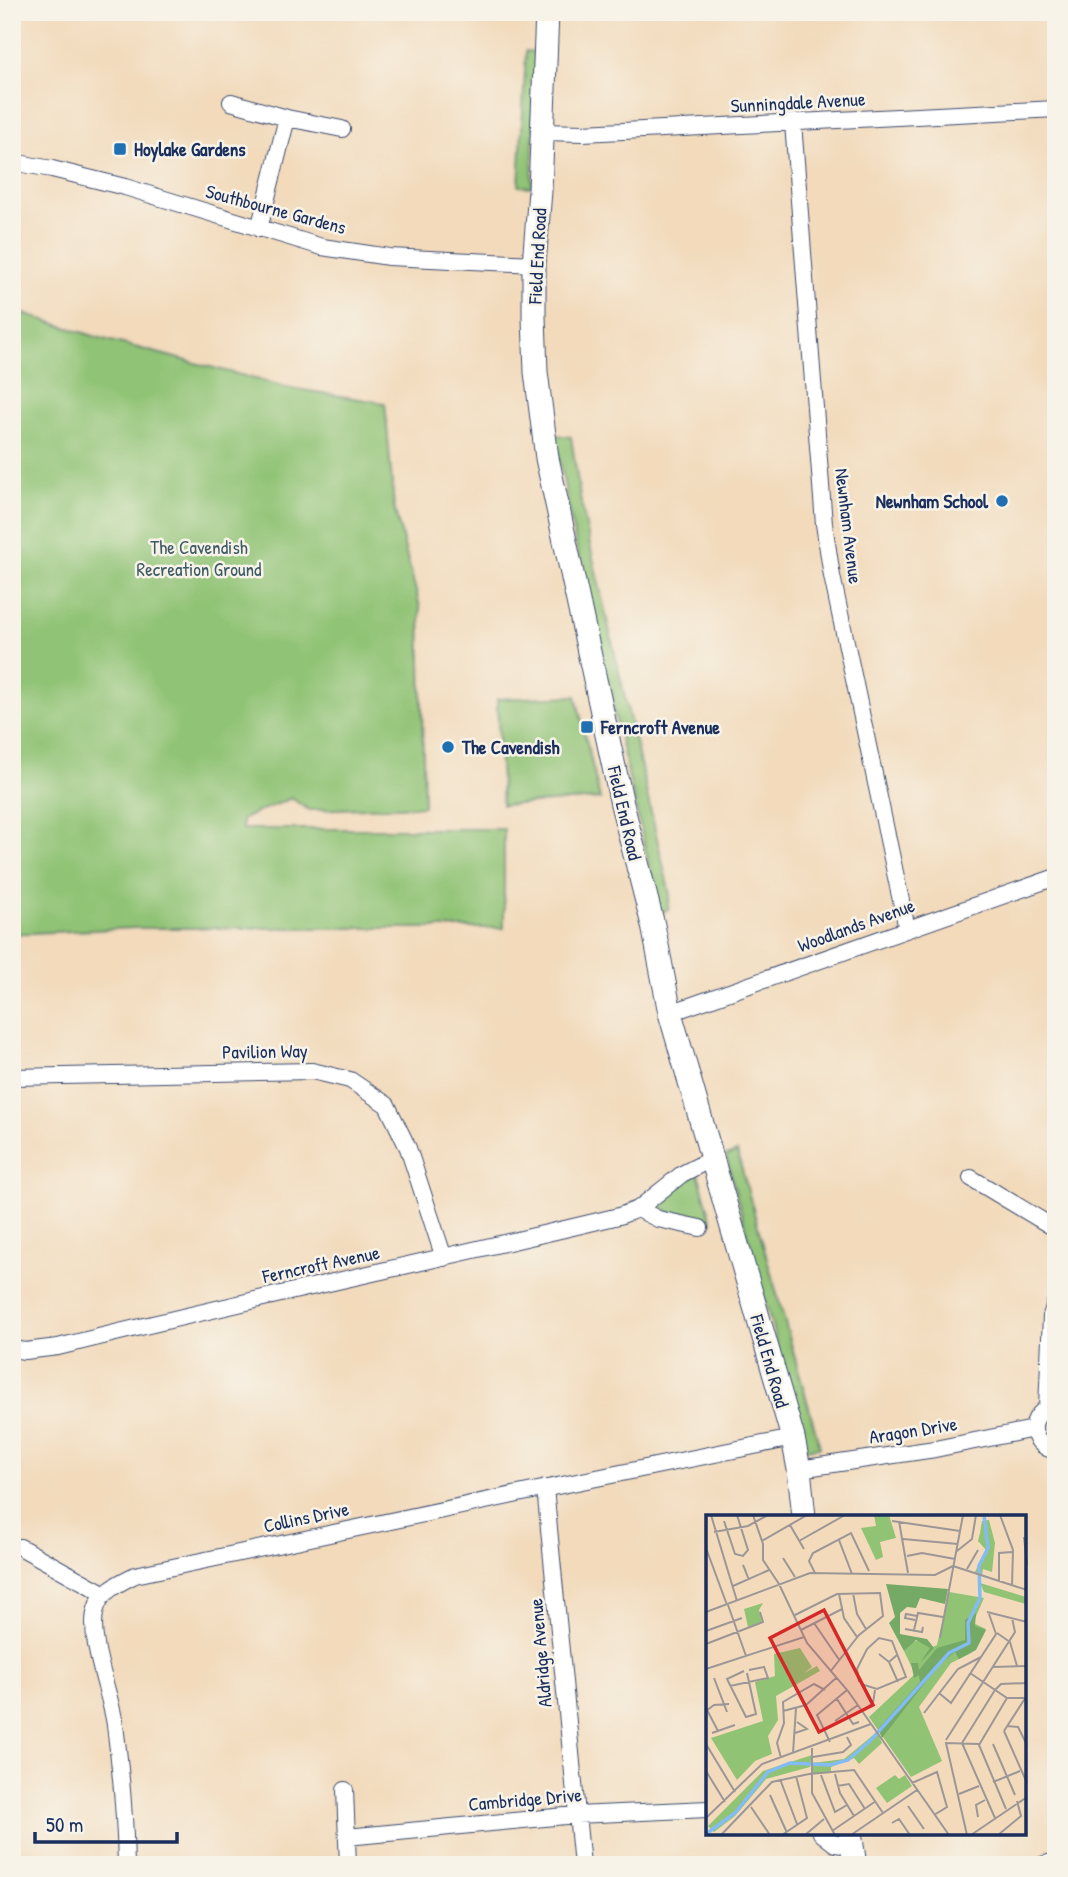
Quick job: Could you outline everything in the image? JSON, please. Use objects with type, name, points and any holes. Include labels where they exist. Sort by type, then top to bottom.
[{"type":"street","name":"Field End Road","points":[[547,12],[540,191],[534,264],[536,372],[547,458],[622,804],[653,925],[670,1013],[793,1438],[804,1515]]},
{"type":"street","points":[[231,102],[287,118],[341,129]]},
{"type":"street","name":"Sunningdale Avenue","points":[[542,132],[583,133],[1056,109]]},
{"type":"street","points":[[259,229],[287,118]]},
{"type":"street","name":"Newnham Avenue","points":[[793,123],[824,524],[832,576],[907,929]]},
{"type":"street","name":"Southbourne Gardens","points":[[12,162],[125,187],[322,247],[389,257],[534,264]]},
{"type":"street","name":"Woodlands Avenue","points":[[670,1013],[1056,877]]},
{"type":"street","name":"Pavilion Way","points":[[12,1077],[313,1071],[350,1080],[387,1105],[408,1148],[444,1258]]},
{"type":"street","name":"Ferncroft Avenue","points":[[12,1349],[58,1347],[619,1216],[638,1209],[682,1174],[712,1159]]},
{"type":"street","points":[[971,1178],[1056,1229]]},
{"type":"street","points":[[638,1209],[658,1219],[700,1228]]},
{"type":"street","points":[[1056,1300],[1051,1316],[1051,1407],[1037,1416],[1034,1429],[1038,1441],[1056,1451]]},
{"type":"street","name":"Aragon Drive","points":[[799,1469],[935,1449],[1034,1429]]},
{"type":"street","name":"Collins Drive","points":[[105,1594],[118,1583],[135,1575],[793,1438]]},
{"type":"street","name":"Aldridge Avenue","points":[[545,1488],[582,1865]]},
{"type":"street","points":[[20,1547],[105,1594],[96,1608],[93,1626],[115,1722],[126,1865]]},
{"type":"street","points":[[345,1790],[348,1865]]},
{"type":"street","name":"Cambridge Drive","points":[[347,1837],[576,1815],[706,1809]]},
{"type":"street","points":[[824,1835],[835,1844],[852,1848]]},
{"type":"street","points":[[1042,1865],[1056,1861]]},
{"type":"green space","points":[[526,51],[536,52],[532,187],[519,186]]},
{"type":"green space","name":"The Cavendish Recreation Ground","points":[[12,310],[100,338],[290,388],[385,403],[394,507],[420,607],[424,806],[309,810],[291,798],[242,820],[242,829],[504,829],[504,928],[135,928],[12,934]]},
{"type":"green space","points":[[555,435],[571,437],[590,545],[670,895],[668,909],[660,914],[574,536]]},
{"type":"green space","points":[[576,696],[600,799],[502,805],[497,699]]},
{"type":"green space","points":[[737,1152],[820,1447],[805,1449],[726,1156]]},
{"type":"green space","points":[[698,1173],[712,1222],[675,1216],[660,1202],[669,1190]]},
{"type":"place","name":"Hoylake Gardens","points":[[120,149]]},
{"type":"place","name":"Newnham School","points":[[1002,501]]},
{"type":"place","name":"Ferncroft Avenue","points":[[587,727]]},
{"type":"place","name":"The Cavendish","points":[[448,747]]}]
